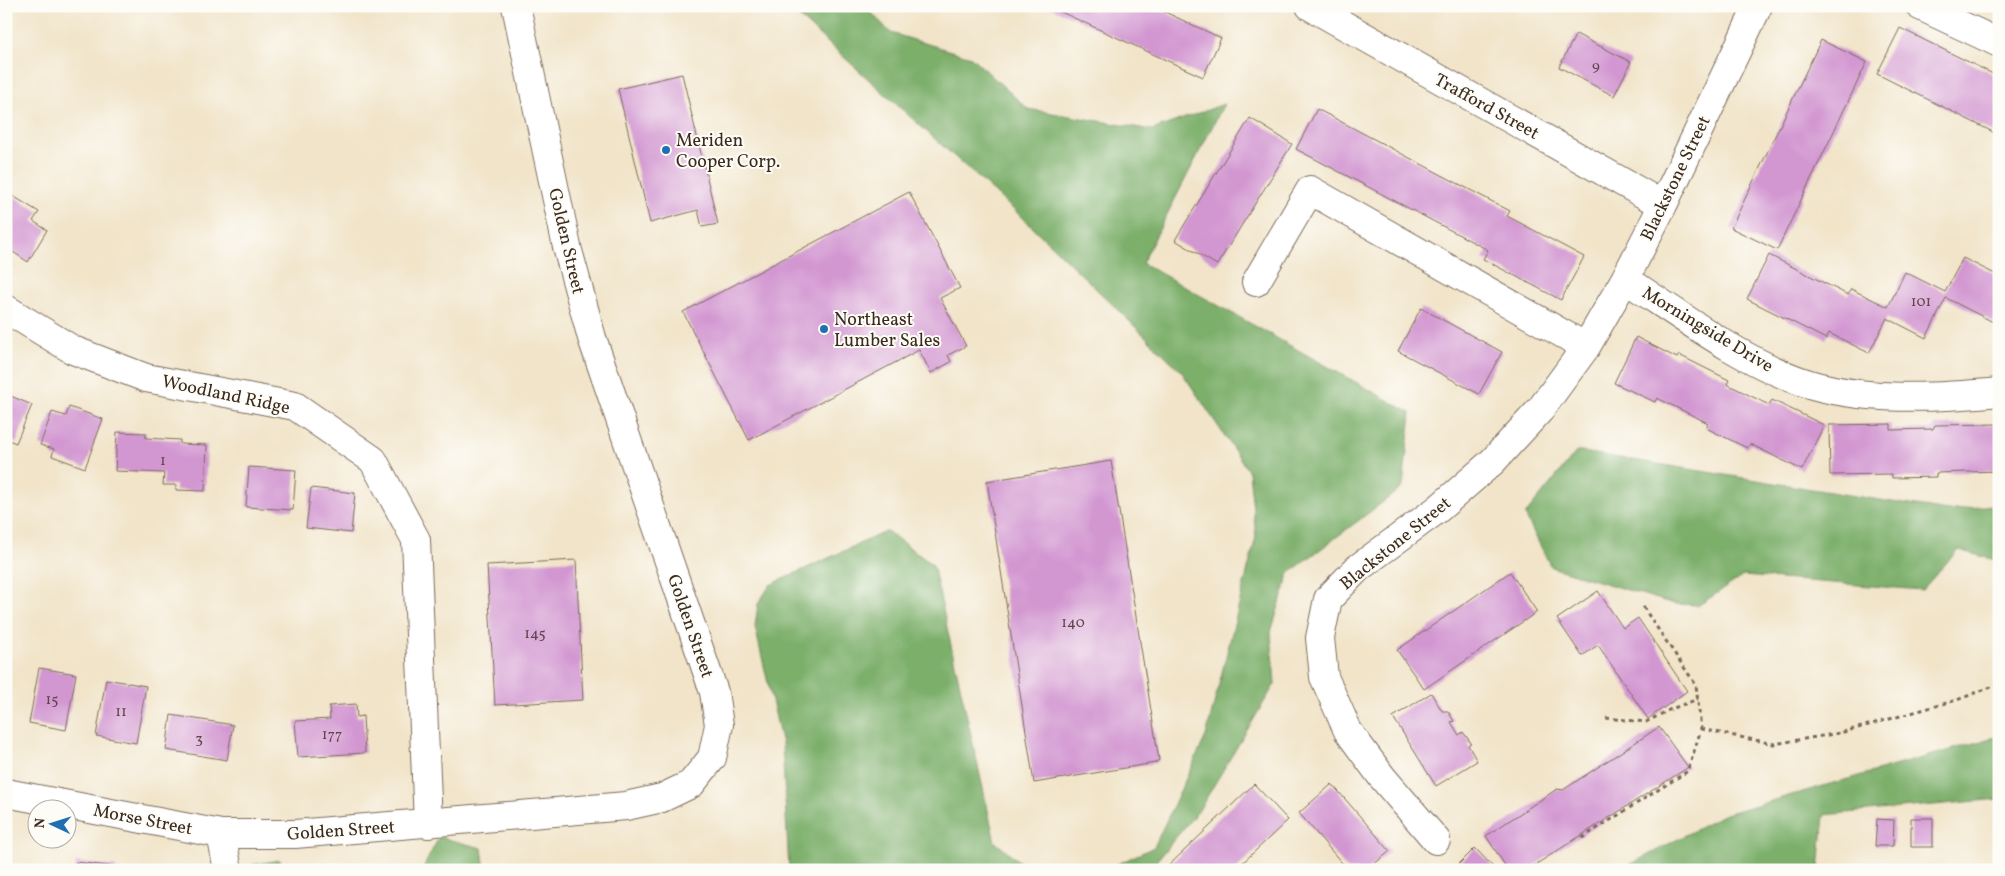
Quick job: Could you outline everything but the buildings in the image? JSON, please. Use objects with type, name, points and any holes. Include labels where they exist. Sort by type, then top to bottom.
[{"type":"street","name":"Golden Street","points":[[221,834],[295,834],[626,806],[662,798],[691,784],[712,758],[719,725],[714,692],[592,338],[567,247],[516,6]]},
{"type":"street","name":"Trafford Street","points":[[1310,6],[1663,205]]},
{"type":"street","name":"Blackstone Street","points":[[1436,840],[1382,777],[1348,731],[1324,677],[1320,638],[1328,599],[1358,568],[1438,509],[1492,462],[1540,410],[1586,346],[1625,279],[1663,205],[1758,6]]},
{"type":"street","points":[[1920,6],[1999,43]]},
{"type":"street","points":[[1256,282],[1310,190],[1586,346]]},
{"type":"street","name":"Morningside Drive","points":[[1625,279],[1713,336],[1760,363],[1802,382],[1841,392],[1894,396],[1972,395],[1999,392]]},
{"type":"street","name":"Woodland Ridge","points":[[6,308],[73,350],[146,378],[295,406],[372,460],[416,540],[428,824]]},
{"type":"street","name":"Morse Street","points":[[6,794],[221,834]]},
{"type":"street","points":[[221,834],[228,870]]},
{"type":"path","points":[[1582,838],[1688,771],[1701,729],[1696,685],[1640,604]]},
{"type":"path","points":[[1701,729],[1774,744],[1840,733],[1957,700],[1999,684]]},
{"type":"path","points":[[1606,718],[1646,722],[1670,709],[1698,699]]},
{"type":"green space","points":[[787,6],[865,6],[891,33],[971,57],[1028,109],[1152,130],[1224,104],[1142,263],[1411,413],[1403,487],[1289,573],[1271,632],[1275,684],[1199,810],[1157,860],[1155,870],[1105,870],[1154,847],[1206,736],[1256,537],[1249,472],[1181,371],[1024,219]]},
{"type":"green space","points":[[1577,451],[1948,511],[1999,504],[1999,561],[1958,550],[1922,590],[1743,576],[1699,605],[1674,604],[1551,567],[1525,515]]},
{"type":"green space","points":[[887,531],[933,565],[995,842],[1030,870],[789,870],[782,744],[755,627],[758,604],[770,585]]},
{"type":"green space","points":[[1999,736],[1999,799],[1824,815],[1819,870],[1620,870],[1725,814]]},
{"type":"green space","points":[[439,837],[482,848],[485,870],[422,870]]},
{"type":"green space","points":[[280,860],[283,870],[253,870],[252,865]]},
{"type":"place","name":"Meriden Cooper Corp.","points":[[666,150]]},
{"type":"place","name":"Northeast Lumber Sales","points":[[824,329]]}]
